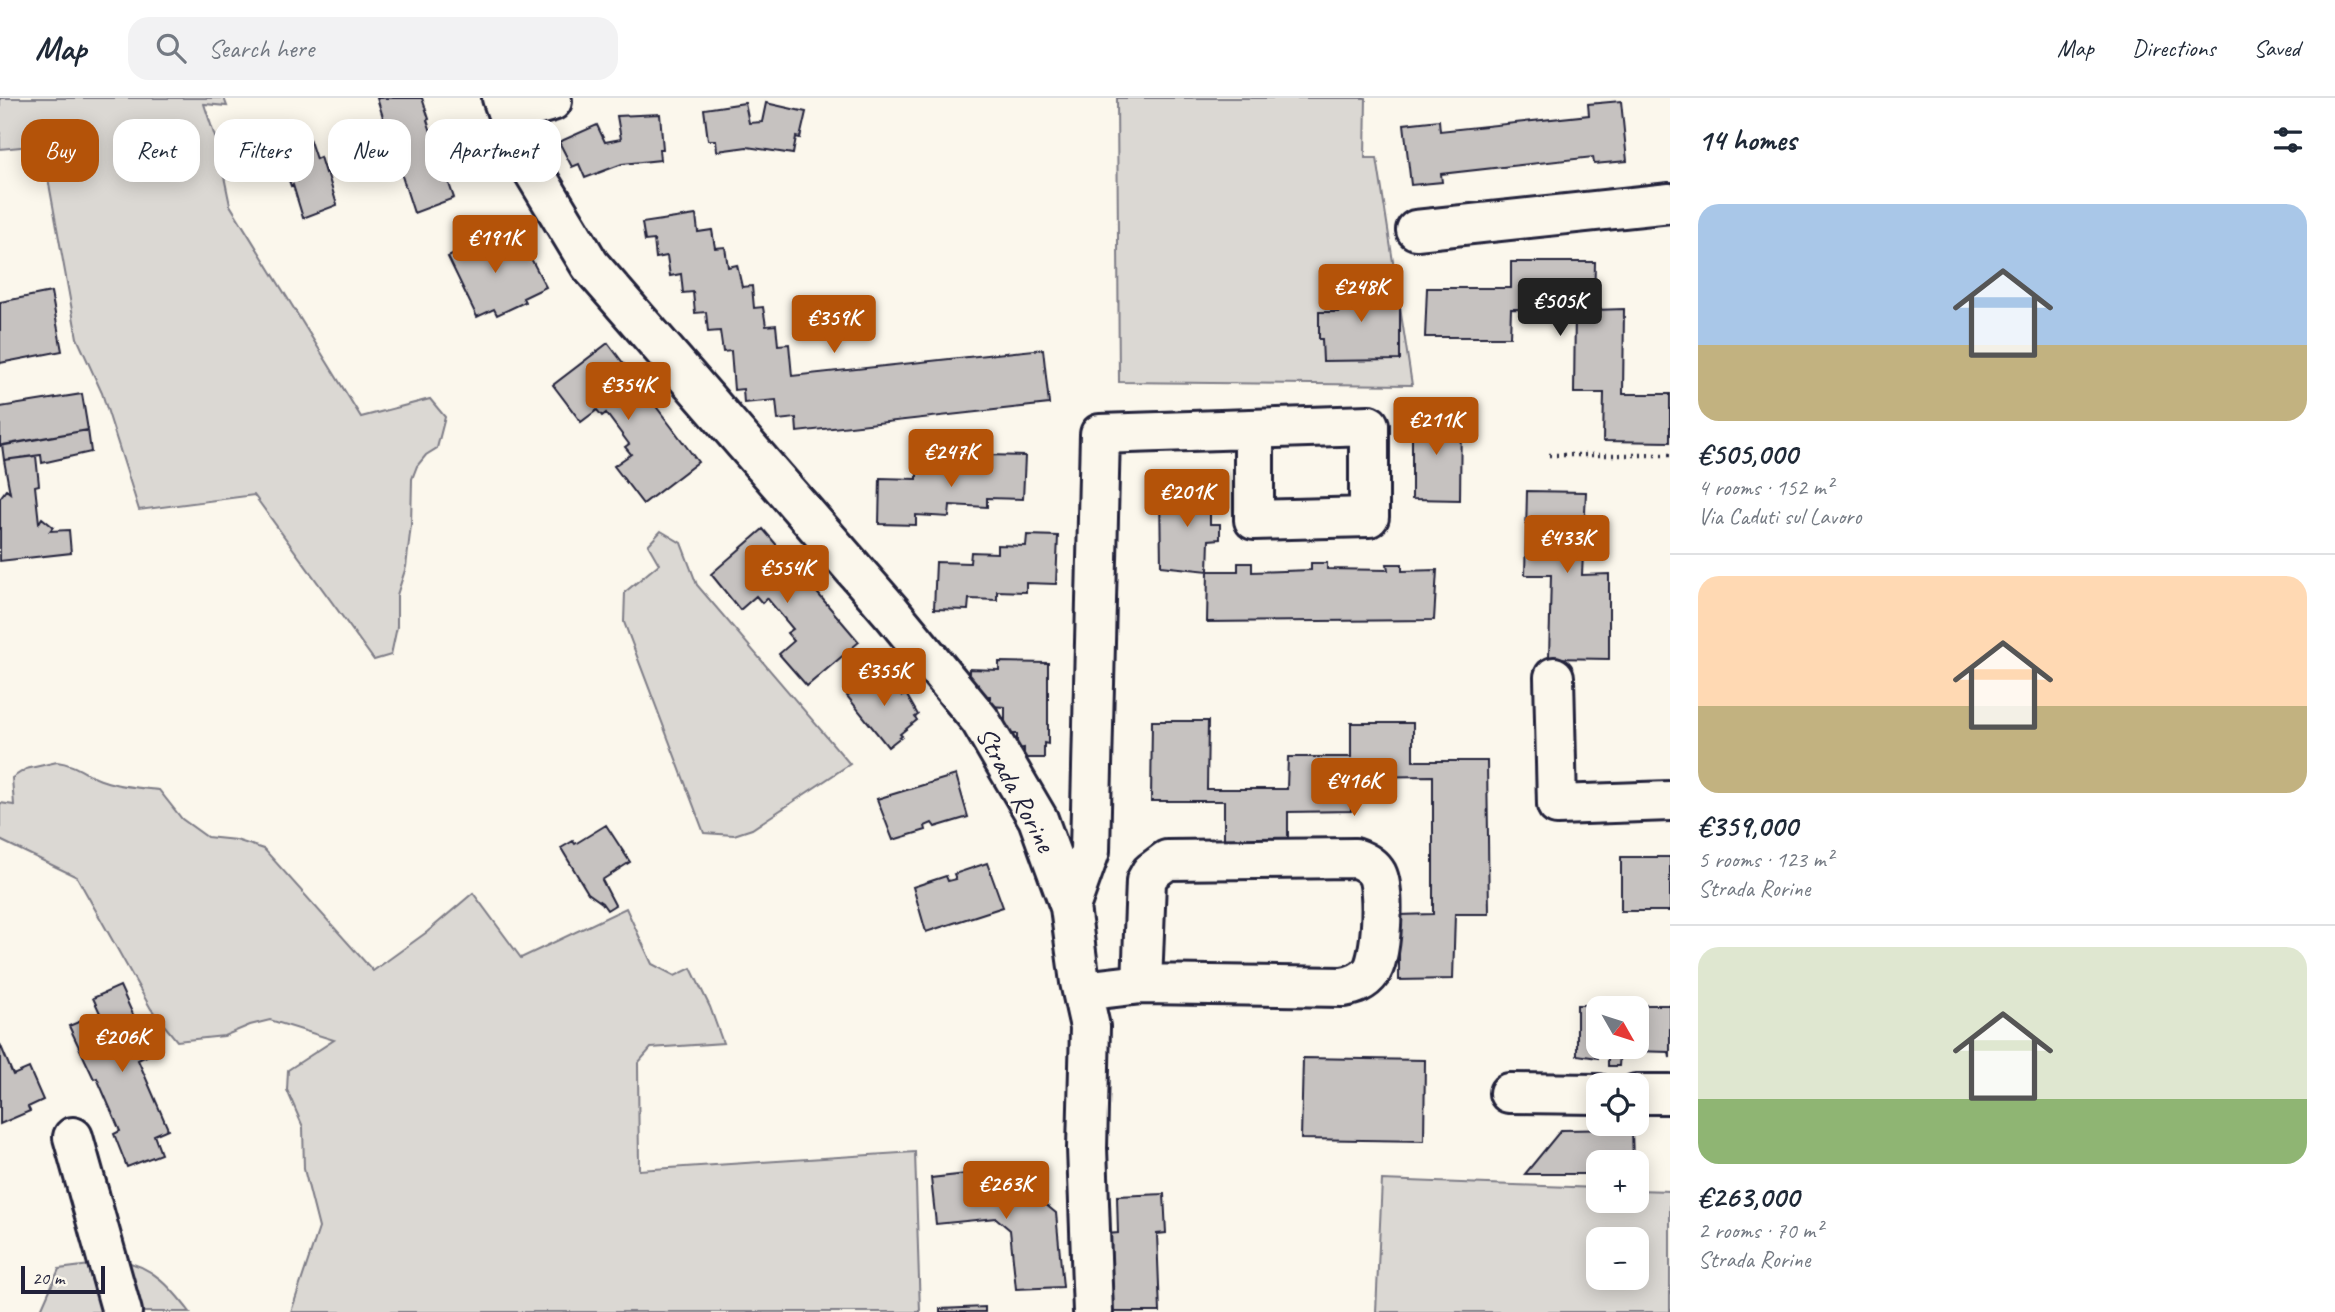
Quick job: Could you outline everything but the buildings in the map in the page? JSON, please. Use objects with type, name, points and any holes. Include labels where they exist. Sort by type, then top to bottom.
[{"type":"street","name":"Strada Rorine","points":[[552,101],[531,107],[506,108],[520,149],[590,265],[892,613],[980,720],[1038,819],[1070,907],[1090,1027],[1087,1148],[1093,1312]]},
{"type":"street","points":[[1416,230],[1670,203]]},
{"type":"street","points":[[1070,907],[1090,851],[1100,434],[1254,429]]},
{"type":"street","points":[[1554,677],[1557,805],[1670,801]]},
{"type":"street","points":[[1082,991],[1142,984],[1353,985],[1371,973],[1379,953],[1378,877],[1365,861],[1355,858],[1167,860],[1151,872],[1146,881],[1142,984]]},
{"type":"street","points":[[1509,1093],[1586,1094]]},
{"type":"street","points":[[1649,1094],[1670,1094]]},
{"type":"street","points":[[73,1137],[122,1312]]},
{"type":"path","points":[[1549,455],[1670,455]]},
{"type":"shaded area","points":[[0,98],[224,98],[227,106],[204,104],[214,134],[214,182],[225,182],[230,205],[361,417],[430,399],[445,417],[437,448],[426,455],[417,466],[412,479],[411,525],[406,567],[397,595],[397,627],[391,655],[374,660],[254,495],[139,510],[102,393],[77,338],[49,182],[99,182],[99,119],[21,119],[21,147],[0,149]]},
{"type":"shaded area","points":[[1117,98],[1366,98],[1365,158],[1377,158],[1412,385],[1119,382]]},
{"type":"shaded area","points":[[661,531],[681,543],[697,585],[850,764],[752,829],[734,835],[704,833],[624,622],[625,592],[659,564],[648,545]]},
{"type":"shaded area","points":[[57,762],[111,783],[159,790],[182,819],[207,837],[236,840],[264,849],[373,971],[427,932],[473,893],[521,958],[626,908],[652,964],[675,976],[691,968],[710,1007],[723,1043],[651,1048],[638,1063],[639,1170],[915,1152],[920,1312],[291,1312],[319,1228],[304,1169],[303,1127],[287,1090],[288,1070],[334,1040],[270,1020],[224,1036],[177,1041],[151,1009],[77,877],[0,840],[0,803],[14,805],[12,778],[26,769]]},
{"type":"shaded area","points":[[1382,1180],[1586,1188],[1586,1213],[1649,1213],[1649,1190],[1670,1191],[1670,1312],[1376,1312]]},
{"type":"shaded area","points":[[122,1261],[152,1273],[190,1312],[40,1312],[59,1269]]}]
